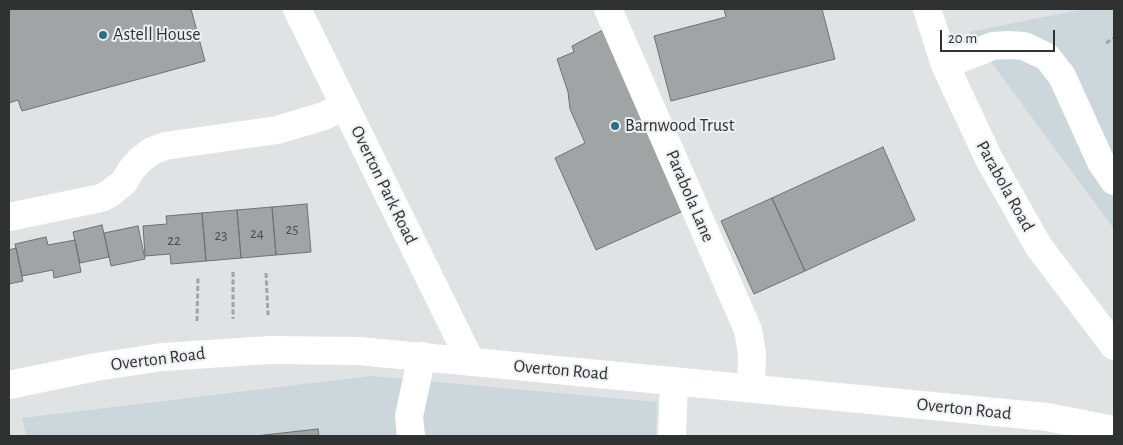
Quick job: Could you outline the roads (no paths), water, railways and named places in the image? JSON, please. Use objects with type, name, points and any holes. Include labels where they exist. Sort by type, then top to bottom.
[{"type":"street","name":"Overton Park Road","points":[[296,9],[471,362]]},
{"type":"street","name":"Parabola Lane","points":[[608,9],[748,330],[752,354],[752,388]]},
{"type":"street","name":"Parabola Road","points":[[927,9],[945,65],[989,159],[1039,247],[1114,346]]},
{"type":"street","points":[[945,65],[993,46],[1024,46],[1047,57],[1062,76],[1101,162],[1114,180]]},
{"type":"street","points":[[9,218],[100,198],[117,189],[140,160],[165,146],[277,130],[324,116],[344,106]]},
{"type":"street","name":"Overton Road","points":[[9,385],[96,367],[162,357],[234,351],[350,350],[1047,417],[1114,430]]},
{"type":"street","points":[[411,436],[409,416],[422,356]]},
{"type":"street","points":[[672,436],[674,380]]},
{"type":"place","name":"Astell House","points":[[103,35]]},
{"type":"place","name":"Barnwood Trust","points":[[615,126]]}]
